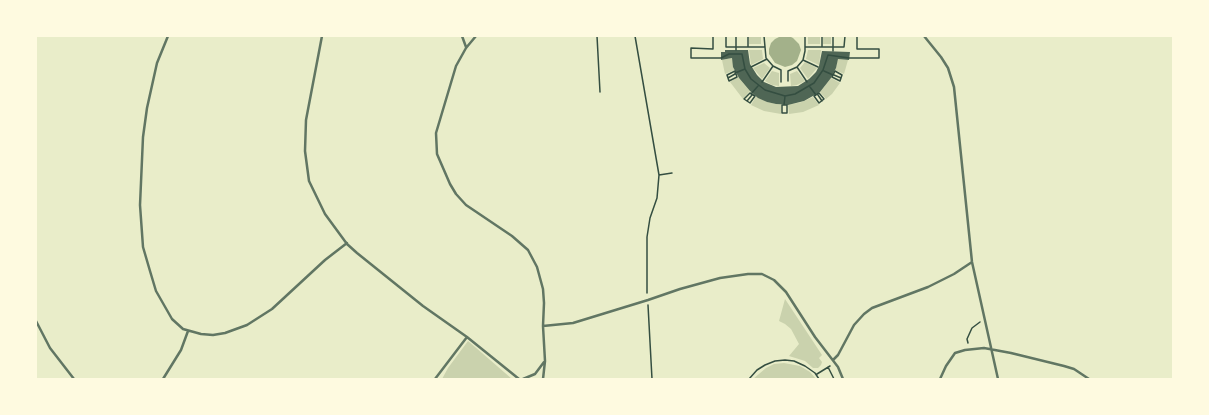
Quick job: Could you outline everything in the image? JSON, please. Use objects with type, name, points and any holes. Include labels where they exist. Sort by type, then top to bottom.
[{"type":"lane","points":[[168,36],[157,63],[147,108],[143,137],[140,205],[143,247],[156,291],[172,319],[188,331],[201,334],[213,335],[236,329],[252,322],[272,309],[325,260],[347,243]]},
{"type":"lane","points":[[322,36],[306,120],[305,151],[309,181],[325,214],[347,243],[423,306],[466,337],[519,379]]},
{"type":"lane","points":[[462,36],[466,48]]},
{"type":"lane","points":[[476,36],[466,48],[456,66],[436,133],[437,154],[456,194],[466,204],[512,236],[528,250],[538,268],[543,289],[544,304],[543,326],[545,361],[543,379]]},
{"type":"lane","points":[[924,36],[948,68],[954,87],[972,262],[998,379]]},
{"type":"lane","points":[[833,360],[838,355],[854,325],[872,308],[928,287],[954,274],[972,262]]},
{"type":"lane","points":[[543,326],[573,323],[720,278],[748,274],[765,275],[774,280],[786,292],[815,337],[838,367],[843,379]]},
{"type":"lane","points":[[36,321],[50,348],[74,379]]},
{"type":"lane","points":[[163,379],[181,350],[188,331]]},
{"type":"lane","points":[[436,379],[466,337]]},
{"type":"lane","points":[[940,379],[955,354],[984,348],[1064,366],[1074,369],[1089,379]]},
{"type":"lane","points":[[523,379],[535,374],[545,361]]},
{"type":"path","points":[[597,36],[600,92]]},
{"type":"path","points":[[635,36],[660,175],[657,198],[650,218],[647,237],[647,292]]},
{"type":"path","points":[[713,36],[713,49],[691,48],[691,58],[718,58],[728,54],[742,54],[745,69],[751,79],[770,92],[785,96],[796,94],[810,86],[823,70],[828,55],[849,58],[879,58],[879,49],[857,49],[857,36]]},
{"type":"path","points":[[726,36],[726,47],[764,47]]},
{"type":"path","points":[[736,36],[736,50]]},
{"type":"path","points":[[748,36],[748,47]]},
{"type":"path","points":[[764,36],[764,47],[767,60],[773,66],[782,70],[782,82]]},
{"type":"path","points":[[788,81],[788,71],[797,67],[803,60],[805,36]]},
{"type":"path","points":[[822,36],[822,47]]},
{"type":"path","points":[[833,36],[833,51]]},
{"type":"path","points":[[805,47],[844,47],[845,36]]},
{"type":"path","points":[[751,67],[767,60]]},
{"type":"path","points":[[803,60],[818,67]]},
{"type":"path","points":[[762,82],[773,66]]},
{"type":"path","points":[[797,67],[807,82]]},
{"type":"path","points":[[728,78],[745,69]]},
{"type":"path","points":[[823,70],[841,78]]},
{"type":"path","points":[[747,101],[758,85]]},
{"type":"path","points":[[810,86],[822,101]]},
{"type":"path","points":[[784,105],[787,106],[787,113],[782,113],[782,105],[784,105],[785,96]]},
{"type":"path","points":[[660,175],[672,173]]},
{"type":"path","points":[[648,300],[652,379]]},
{"type":"path","points":[[970,350],[967,339],[968,334],[978,323]]},
{"type":"path","points":[[749,379],[757,370],[765,365],[781,360],[800,363],[817,374],[819,379]]},
{"type":"path","points":[[817,374],[829,366],[834,379]]},
{"type":"shaded area","points":[[749,36],[761,36],[761,44],[749,44]]},
{"type":"shaded area","points":[[781,36],[789,36],[793,38],[799,44],[801,50],[797,61],[792,65],[785,67],[775,63],[769,54],[771,43]]},
{"type":"shaded area","points":[[808,36],[820,36],[820,44],[808,44]]},
{"type":"shaded area","points":[[823,36],[831,36],[831,44],[823,44]]},
{"type":"shaded area","points":[[749,50],[762,50],[763,59],[751,65]]},
{"type":"shaded area","points":[[808,50],[821,50],[819,65],[806,59]]},
{"type":"shaded area","points":[[732,58],[735,70],[725,74],[722,60]]},
{"type":"shaded area","points":[[838,59],[848,60],[844,74],[835,70]]},
{"type":"shaded area","points":[[805,62],[817,68],[808,79],[800,68]]},
{"type":"shaded area","points":[[764,63],[770,68],[762,79],[753,68]]},
{"type":"shaded area","points":[[772,71],[779,73],[779,86],[772,85],[765,81]]},
{"type":"shaded area","points":[[797,71],[805,81],[791,86],[790,74]]},
{"type":"shaded area","points":[[738,77],[750,91],[743,99],[730,82]]},
{"type":"shaded area","points":[[831,78],[840,83],[832,94],[826,99],[820,92]]},
{"type":"shaded area","points":[[756,96],[767,102],[781,105],[781,114],[764,111],[751,105]]},
{"type":"shaded area","points":[[813,97],[819,105],[803,112],[789,114],[788,105],[802,102]]},
{"type":"shaded area","points":[[785,299],[822,355],[819,358],[822,362],[818,368],[813,368],[805,361],[789,356],[799,344],[791,329],[779,321]]},
{"type":"shaded area","points":[[468,341],[512,379],[442,379],[448,368]]},
{"type":"shaded area","points":[[784,363],[800,366],[810,372],[816,379],[753,379],[766,368],[774,364]]},
{"type":"building","points":[[725,50],[748,50],[750,64],[757,75],[764,82],[776,87],[798,86],[809,79],[816,72],[819,66],[822,51],[850,52],[849,60],[838,59],[836,68],[831,78],[820,92],[804,101],[788,105],[767,102],[758,98],[739,78],[733,67],[732,58],[721,60],[721,52],[725,52]]}]
